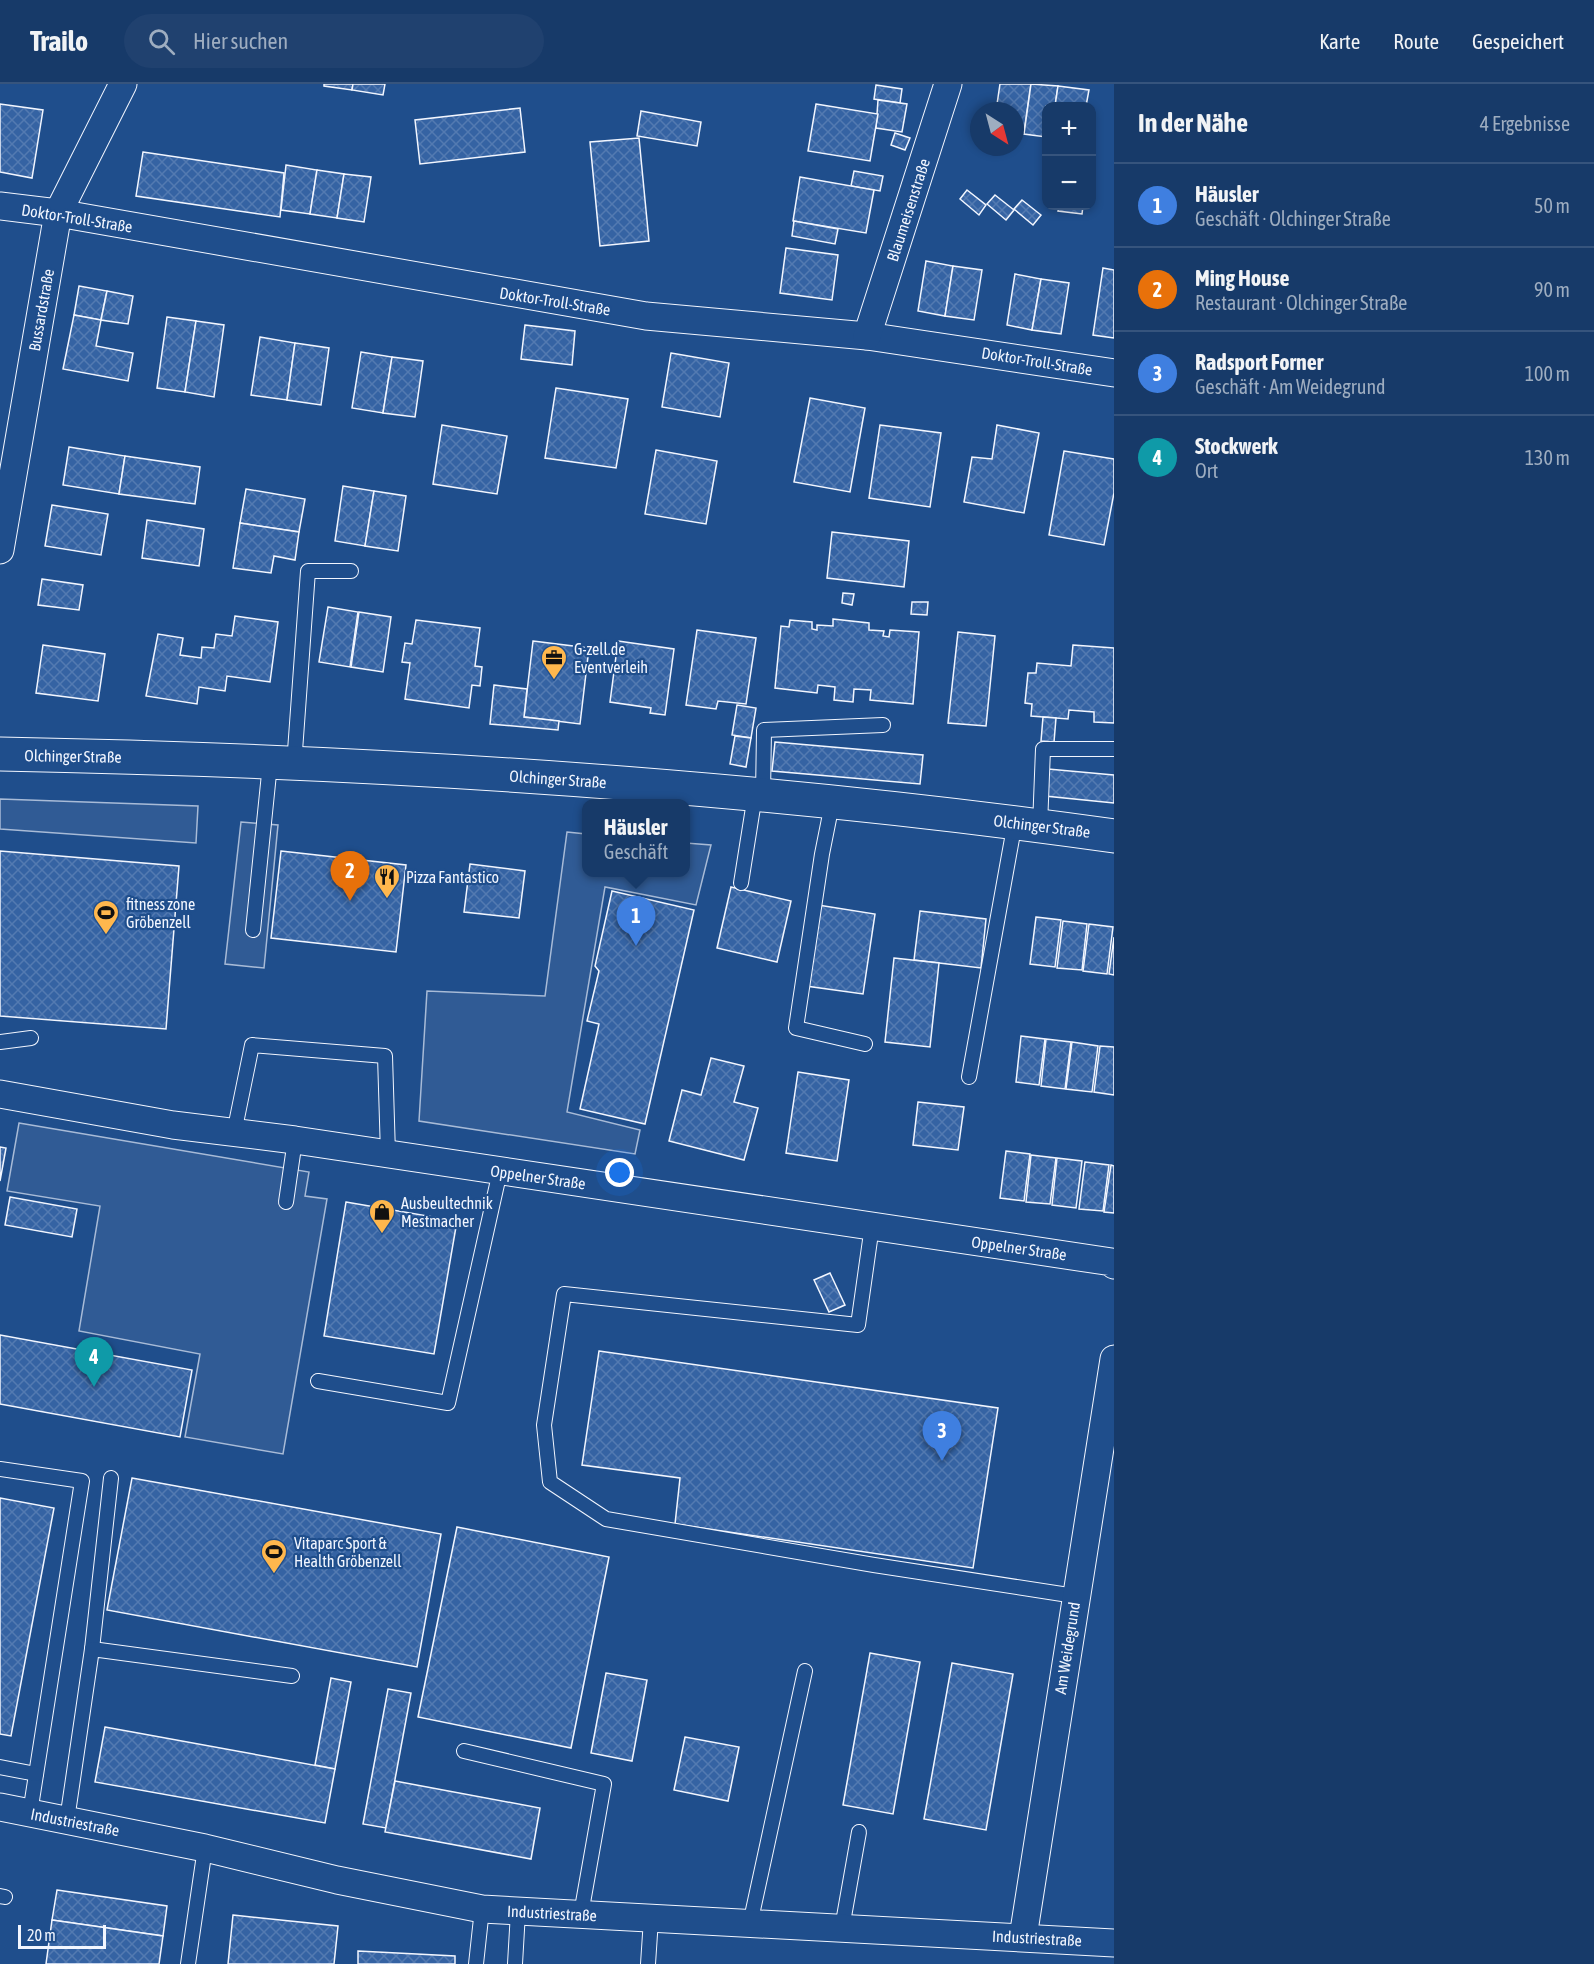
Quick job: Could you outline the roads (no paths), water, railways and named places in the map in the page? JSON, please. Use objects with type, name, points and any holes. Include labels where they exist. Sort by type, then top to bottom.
[{"type":"main road","name":"Olchinger Straße","points":[[0,754],[104,756],[525,776],[759,796],[1027,824],[1114,836]]},
{"type":"street","name":"Bussardstraße","points":[[0,550],[58,213],[123,84]]},
{"type":"street","name":"Blaumeisenstraße","points":[[867,336],[948,84]]},
{"type":"street","name":"Doktor-Troll-Straße","points":[[0,206],[58,213],[646,316],[867,336],[1114,373]]},
{"type":"street","name":"Oppelner Straße","points":[[0,1094],[173,1125],[295,1140],[1113,1263]]},
{"type":"street","name":"Am Weidegrund","points":[[1023,1937],[1114,1359]]},
{"type":"street","name":"Industriestraße","points":[[0,1807],[205,1848],[337,1880],[482,1909],[1114,1943]]},
{"type":"lane","points":[[253,930],[282,764],[308,571],[351,571]]},
{"type":"lane","points":[[741,883],[759,796],[764,730],[883,725]]},
{"type":"lane","points":[[969,1077],[1043,749],[1114,748]]},
{"type":"lane","points":[[832,804],[822,854],[796,1028],[865,1044]]},
{"type":"lane","points":[[0,1042],[31,1038]]},
{"type":"lane","points":[[234,1133],[252,1045],[385,1056],[388,1154]]},
{"type":"lane","points":[[286,1202],[295,1140]]},
{"type":"lane","points":[[318,1381],[448,1403],[500,1171]]},
{"type":"lane","points":[[872,1226],[858,1325],[564,1294],[544,1425],[550,1482],[606,1519],[874,1565],[1075,1596]]},
{"type":"lane","points":[[0,1469],[82,1481],[30,1813]]},
{"type":"lane","points":[[67,1820],[92,1649],[111,1478]]},
{"type":"lane","points":[[92,1649],[292,1676]]},
{"type":"lane","points":[[750,1924],[805,1671]]},
{"type":"lane","points":[[464,1751],[604,1784],[582,1914]]},
{"type":"lane","points":[[0,1767],[36,1774]]},
{"type":"lane","points":[[842,1928],[859,1832]]},
{"type":"lane","points":[[188,1964],[205,1848]]},
{"type":"lane","points":[[476,1964],[482,1909]]},
{"type":"lane","points":[[515,1964],[519,1912]]},
{"type":"lane","points":[[648,1964],[651,1919]]},
{"type":"place","name":"G-zell.de Eventverleih","points":[[554,681]]},
{"type":"place","name":"Pizza Fantastico","points":[[387,900]]},
{"type":"place","name":"Ming House","points":[[350,901]]},
{"type":"place","name":"fitness zone Gröbenzell","points":[[106,936]]},
{"type":"place","name":"Häusler","points":[[636,946]]},
{"type":"place","name":"Ausbeultechnik Mestmacher","points":[[382,1235]]},
{"type":"place","name":"Stockwerk","points":[[94,1387]]},
{"type":"place","name":"Radsport Forner","points":[[942,1461]]},
{"type":"place","name":"Vitaparc Sport & Health Gröbenzell","points":[[274,1575]]}]
